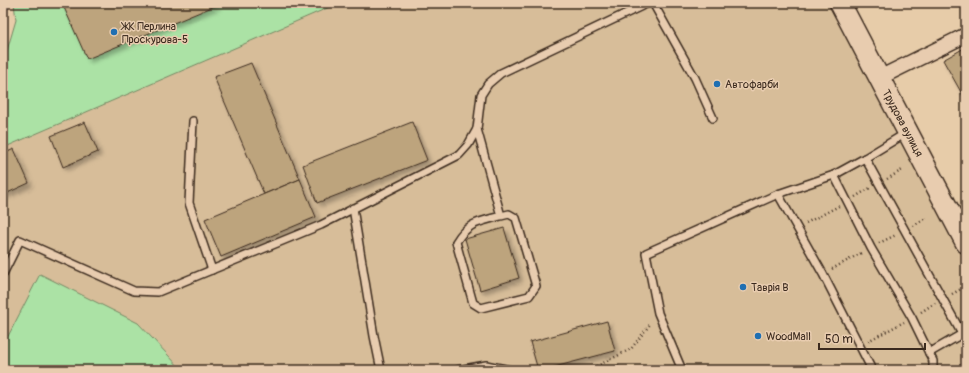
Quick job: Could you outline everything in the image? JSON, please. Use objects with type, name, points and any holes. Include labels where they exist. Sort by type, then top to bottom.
[{"type":"main road","name":"Трудова вулиця","points":[[841,4],[966,243]]},
{"type":"street","points":[[879,78],[966,35]]},
{"type":"lane","points":[[501,216],[477,129],[481,96],[488,84],[502,73],[648,3]]},
{"type":"lane","points":[[653,3],[695,78],[714,118]]},
{"type":"lane","points":[[193,121],[189,203],[212,270]]},
{"type":"lane","points":[[3,274],[20,240],[134,291],[158,292],[321,225],[459,155],[468,145],[477,129]]},
{"type":"lane","points":[[682,370],[658,313],[646,253],[778,194],[834,175],[908,132]]},
{"type":"lane","points":[[865,158],[964,333],[929,353]]},
{"type":"lane","points":[[834,175],[871,248],[912,318],[933,361],[933,370]]},
{"type":"lane","points":[[778,194],[823,274],[872,370]]},
{"type":"lane","points":[[353,208],[381,370]]},
{"type":"lane","points":[[509,214],[516,218],[536,286],[529,296],[481,308],[472,303],[456,242],[462,232],[470,225],[501,216],[509,214]]},
{"type":"lane","points":[[458,370],[486,365],[510,370]]},
{"type":"path","points":[[585,370],[595,367],[631,349],[658,313]]},
{"type":"shaded area","points":[[339,3],[833,3],[966,257],[966,370],[182,370],[138,323],[40,274],[3,346],[3,148]]},
{"type":"green space","points":[[14,3],[339,3],[3,148],[3,64],[16,20]]},
{"type":"green space","points":[[40,274],[138,323],[182,370],[3,370],[3,346]]},
{"type":"building","name":"ЖК Перлина Проскурова-5","points":[[62,3],[216,3],[217,5],[87,59]]},
{"type":"building","points":[[966,47],[966,101],[943,60]]},
{"type":"building","points":[[251,63],[300,179],[264,194],[214,77]]},
{"type":"building","points":[[85,122],[98,152],[63,167],[51,136]]},
{"type":"building","points":[[412,122],[427,160],[317,203],[303,165]]},
{"type":"building","points":[[14,149],[29,183],[3,195],[3,154]]},
{"type":"building","points":[[300,179],[316,217],[221,257],[205,219]]},
{"type":"building","points":[[504,228],[519,278],[480,290],[465,239]]},
{"type":"building","points":[[607,321],[615,351],[538,370],[530,342]]},
{"type":"building","points":[[619,366],[620,370],[605,370]]},
{"type":"place","name":"ЖК Перлина Проскурова-5","points":[[114,32]]},
{"type":"place","name":"Автофарби","points":[[717,84]]},
{"type":"place","name":"Таврія В","points":[[743,287]]},
{"type":"place","name":"WoodMall","points":[[758,336]]}]
